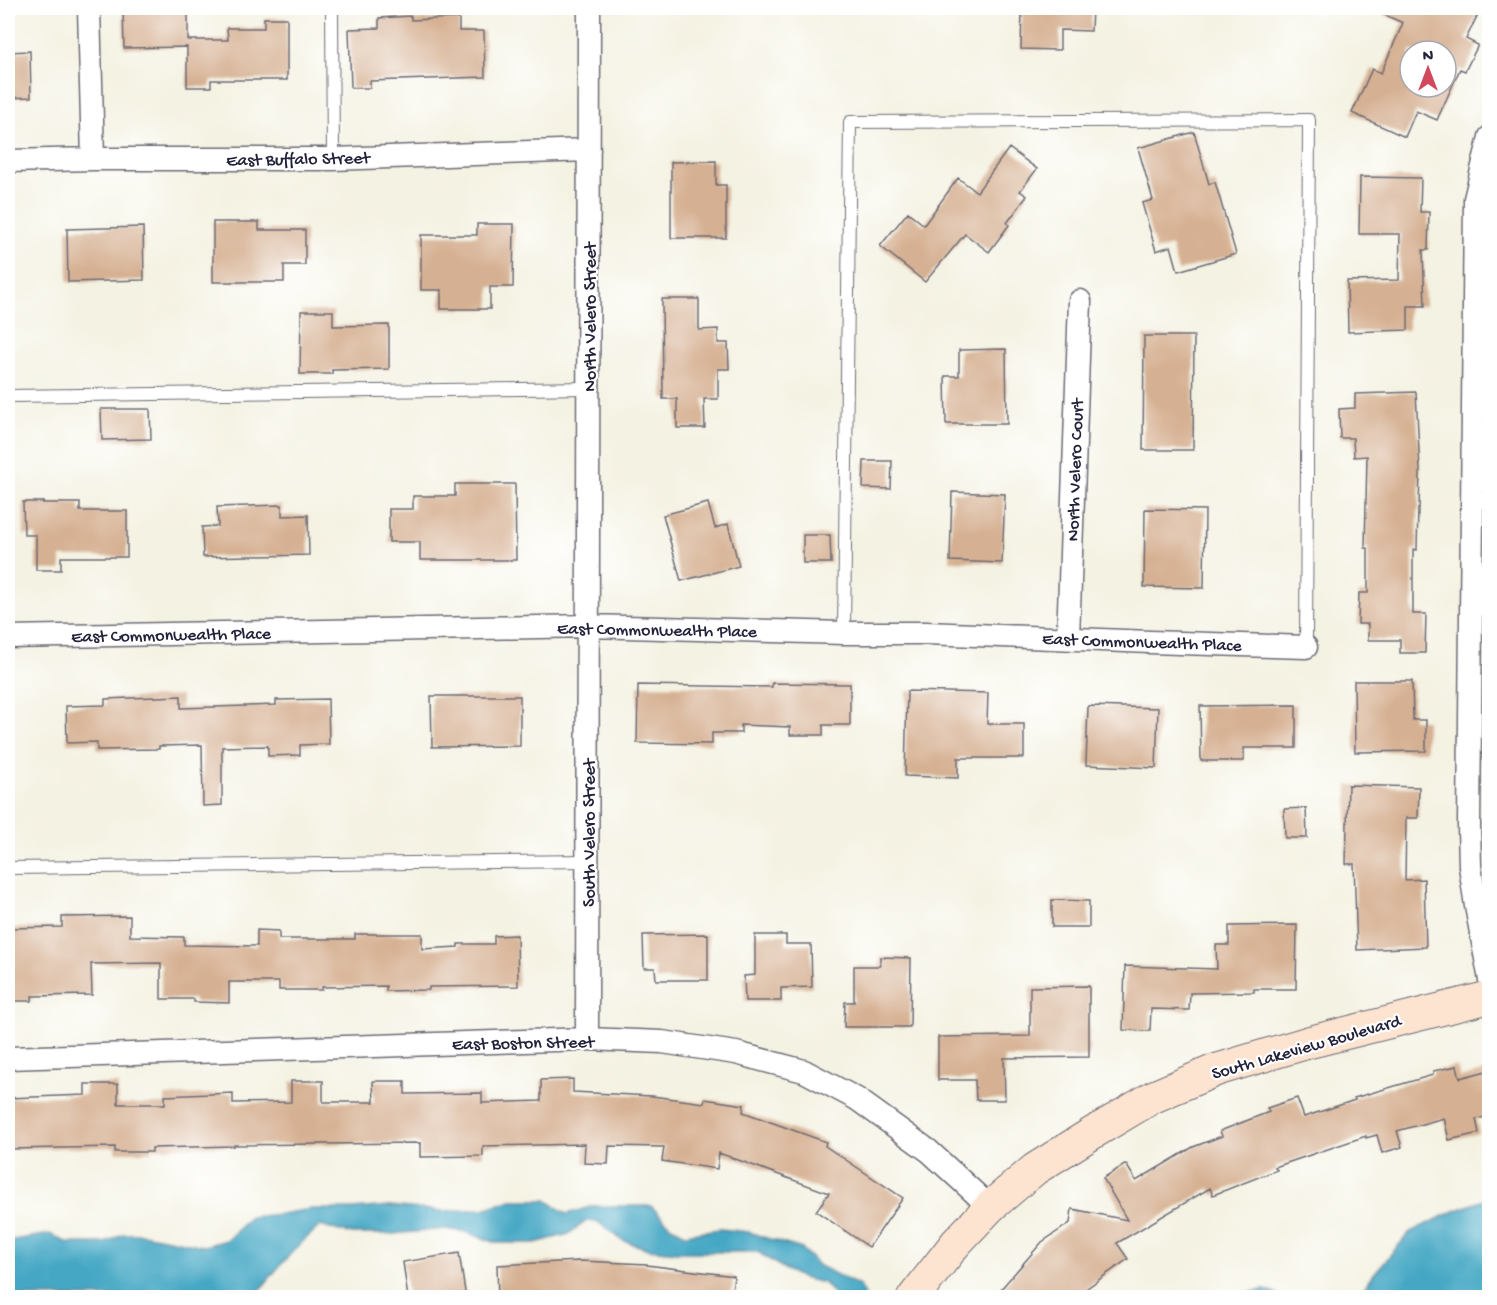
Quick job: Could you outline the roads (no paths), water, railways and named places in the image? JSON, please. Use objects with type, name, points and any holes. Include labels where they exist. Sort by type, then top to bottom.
[{"type":"street","points":[[89,8],[93,159]]},
{"type":"street","name":"North Velero Street","points":[[589,8],[589,626]]},
{"type":"street","points":[[1490,137],[1474,199],[1482,332],[1469,826],[1470,866],[1490,980]]},
{"type":"street","name":"East Buffalo Street","points":[[8,161],[333,159],[589,150]]},
{"type":"street","name":"North Velero Court","points":[[1068,639],[1080,301]]},
{"type":"street","name":"East Commonwealth Place","points":[[8,637],[589,626],[926,633],[1306,646]]},
{"type":"street","name":"South Velero Street","points":[[587,1039],[589,626]]},
{"type":"street","name":"South Lakeview Boulevard","points":[[913,1298],[956,1243],[990,1207],[1035,1169],[1153,1097],[1216,1070],[1310,1042],[1490,997]]},
{"type":"street","name":"East Boston Street","points":[[8,1058],[587,1039],[662,1042],[736,1053],[804,1071],[857,1099],[929,1151],[990,1207]]},
{"type":"lane","points":[[332,8],[333,159]]},
{"type":"lane","points":[[844,633],[850,122],[1309,120],[1306,646]]},
{"type":"lane","points":[[8,396],[589,388]]},
{"type":"lane","points":[[8,868],[588,861]]},
{"type":"water","points":[[1489,1198],[1489,1297],[1358,1297],[1373,1275],[1410,1232],[1454,1211]]},
{"type":"water","points":[[512,1200],[546,1200],[567,1214],[593,1206],[651,1206],[671,1226],[685,1234],[720,1229],[749,1232],[802,1249],[819,1266],[860,1286],[866,1297],[836,1297],[824,1283],[802,1278],[758,1252],[677,1252],[648,1249],[622,1240],[599,1223],[587,1220],[569,1234],[535,1243],[497,1243],[465,1232],[445,1229],[393,1234],[352,1234],[320,1226],[285,1260],[255,1297],[16,1297],[8,1285],[8,1237],[13,1240],[50,1234],[68,1243],[105,1243],[123,1234],[143,1234],[204,1246],[227,1240],[250,1217],[311,1209],[390,1206],[442,1211],[483,1209]]},
{"type":"water","points":[[1265,1290],[1283,1297],[1226,1297],[1231,1295]]}]
